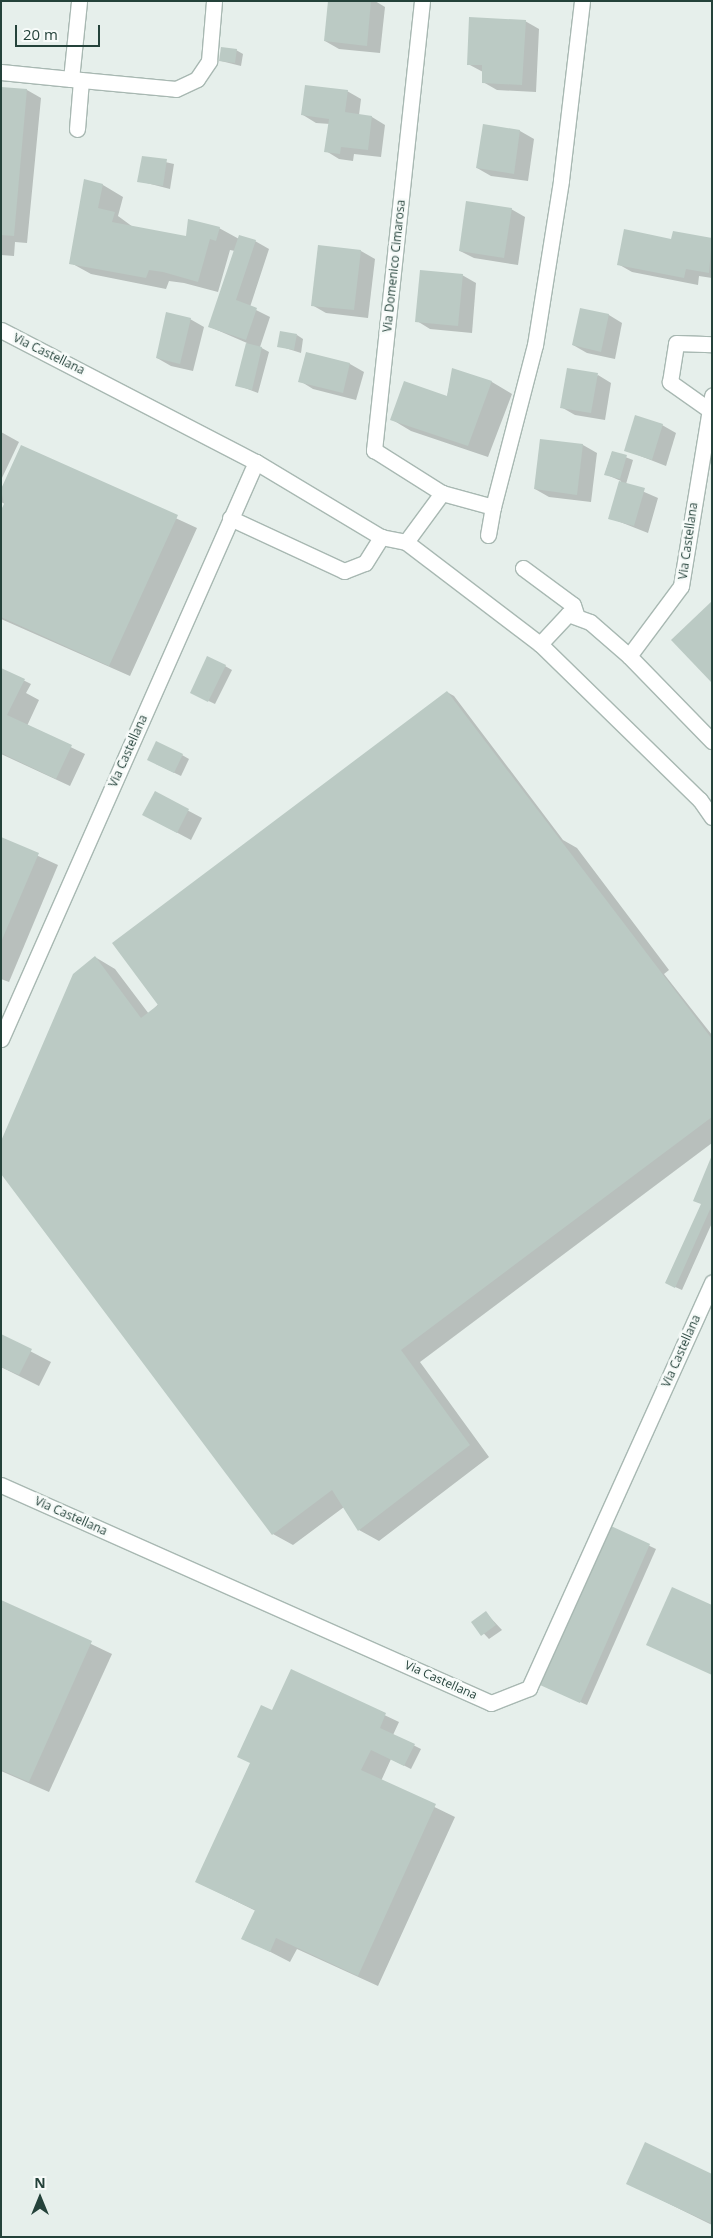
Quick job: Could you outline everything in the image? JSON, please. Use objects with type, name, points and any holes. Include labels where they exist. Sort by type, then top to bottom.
[{"type":"street","points":[[77,129],[76,79],[79,1]]},
{"type":"street","points":[[1,72],[176,89],[197,79],[209,61],[214,1]]},
{"type":"street","name":"Via Domenico Cimarosa","points":[[422,1],[374,450],[442,493],[493,507]]},
{"type":"street","points":[[488,535],[493,507],[535,346],[561,180],[582,1]]},
{"type":"street","name":"Via Castellana","points":[[1,330],[256,462],[381,537],[406,542],[540,644],[706,803],[712,817]]},
{"type":"street","name":"Via Castellana","points":[[629,656],[682,586],[710,403],[670,382],[676,343],[712,344]]},
{"type":"street","name":"Via Castellana","points":[[1,1039],[256,462]]},
{"type":"street","points":[[406,542],[442,493]]},
{"type":"street","points":[[230,518],[344,571],[365,563],[381,537]]},
{"type":"street","points":[[523,568],[573,605],[576,614],[629,656],[712,741]]},
{"type":"street","points":[[540,644],[568,614],[576,614]]},
{"type":"street","name":"Via Castellana","points":[[1,1485],[491,1703],[529,1688],[712,1282]]},
{"type":"building","points":[[328,1],[371,1],[367,46],[324,41]]},
{"type":"building","points":[[469,17],[526,20],[522,85],[482,83],[482,65],[467,65]]},
{"type":"building","points":[[221,47],[237,49],[235,63],[219,61]]},
{"type":"building","points":[[305,85],[348,90],[345,112],[372,116],[368,150],[341,147],[340,154],[324,152],[329,119],[301,115]]},
{"type":"building","points":[[1,87],[27,89],[14,236],[1,235]]},
{"type":"building","points":[[483,124],[520,130],[514,174],[476,168]]},
{"type":"building","points":[[142,156],[167,159],[163,186],[137,182]]},
{"type":"building","points":[[84,179],[103,184],[98,208],[115,212],[112,222],[186,236],[188,219],[220,227],[216,241],[210,239],[198,282],[149,270],[146,278],[69,264]]},
{"type":"building","points":[[466,201],[512,208],[504,258],[459,251]]},
{"type":"building","points":[[624,229],[671,239],[673,231],[712,238],[709,273],[686,269],[684,278],[617,265]]},
{"type":"building","points":[[239,235],[256,240],[236,300],[257,308],[246,340],[208,327]]},
{"type":"building","points":[[318,245],[361,250],[354,310],[311,306]]},
{"type":"building","points":[[420,270],[463,274],[458,326],[415,322]]},
{"type":"building","points":[[580,308],[609,314],[601,352],[572,345]]},
{"type":"building","points":[[166,312],[191,318],[180,364],[156,358]]},
{"type":"building","points":[[280,331],[297,334],[294,350],[277,347]]},
{"type":"building","points":[[246,343],[262,347],[252,390],[235,386]]},
{"type":"building","points":[[306,352],[350,363],[343,393],[298,382]]},
{"type":"building","points":[[452,368],[492,381],[468,446],[390,420],[404,381],[447,396]]},
{"type":"building","points":[[567,368],[598,373],[591,413],[560,408]]},
{"type":"building","points":[[635,415],[663,424],[652,460],[624,451]]},
{"type":"building","points":[[540,439],[583,444],[577,495],[534,489]]},
{"type":"building","points":[[21,445],[178,515],[109,666],[1,617],[1,510],[4,504],[1,489]]},
{"type":"building","points":[[612,451],[627,455],[620,479],[604,475]]},
{"type":"building","points":[[619,481],[645,488],[634,526],[608,519]]},
{"type":"building","points":[[712,601],[712,683],[671,640]]},
{"type":"building","points":[[207,656],[226,665],[208,702],[190,693]]},
{"type":"building","points":[[1,668],[25,679],[7,715],[72,745],[56,779],[1,753]]},
{"type":"building","points":[[447,691],[712,1039],[712,1117],[401,1350],[470,1445],[358,1531],[332,1490],[272,1535],[1,1174],[1,1141],[73,974],[95,956],[141,1018],[158,1005],[112,943]]},
{"type":"building","points":[[156,741],[183,754],[174,773],[147,760]]},
{"type":"building","points":[[155,791],[189,809],[177,833],[142,815]]},
{"type":"building","points":[[1,837],[39,853],[1,942]]},
{"type":"building","points":[[712,1155],[712,1205],[675,1288],[665,1283],[701,1204],[693,1201]]},
{"type":"building","points":[[1,1334],[32,1349],[19,1375],[1,1367]]},
{"type":"building","points":[[611,1526],[650,1544],[580,1703],[540,1685]]},
{"type":"building","points":[[672,1587],[712,1605],[712,1675],[646,1645]]},
{"type":"building","points":[[1,1600],[92,1641],[29,1782],[1,1770]]},
{"type":"building","points":[[486,1611],[496,1625],[481,1636],[471,1622]]},
{"type":"building","points":[[291,1669],[386,1713],[380,1728],[415,1744],[404,1766],[371,1750],[361,1770],[436,1804],[358,1976],[276,1938],[270,1952],[241,1939],[255,1910],[195,1882],[250,1763],[237,1757],[261,1705],[272,1710]]},
{"type":"building","points":[[645,2142],[712,2174],[710,2223],[626,2184]]}]
